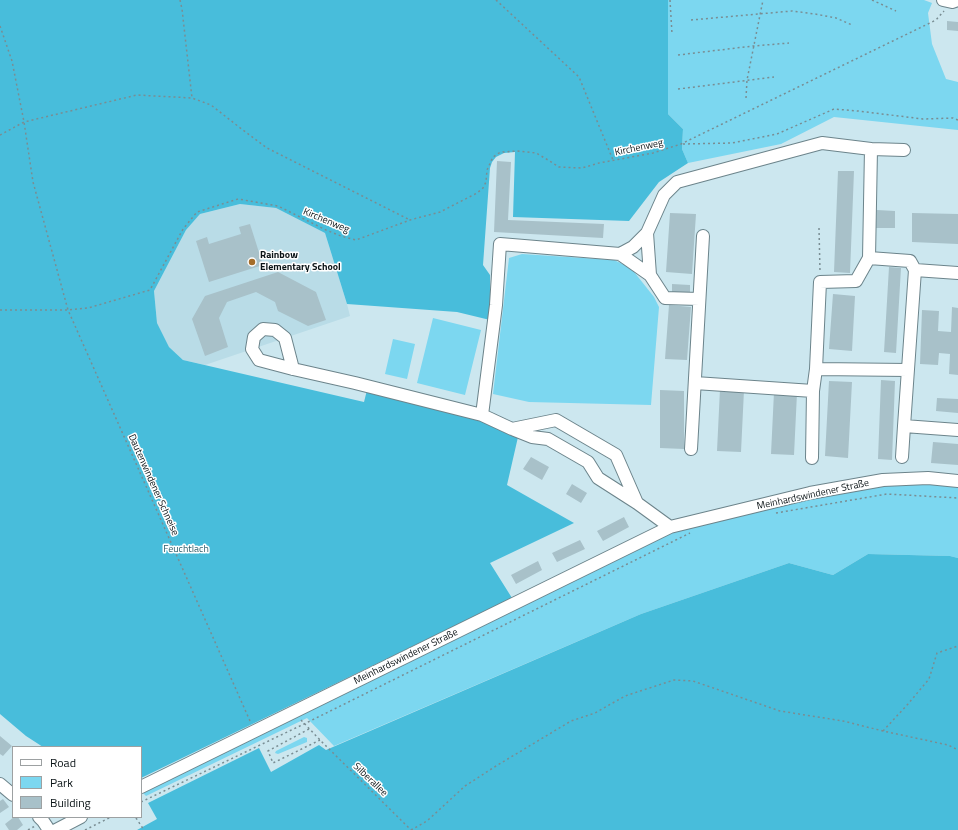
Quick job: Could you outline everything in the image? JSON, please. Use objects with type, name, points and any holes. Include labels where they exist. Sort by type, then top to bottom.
[{"type":"street","points":[[482,415],[496,305],[500,244],[620,254],[634,248],[647,233],[664,195],[677,182],[822,143],[871,149],[904,150]]},
{"type":"street","points":[[812,458],[813,391],[816,369],[820,282],[856,281],[869,258],[871,149]]},
{"type":"street","points":[[647,233],[650,275]]},
{"type":"street","points":[[691,449],[703,236]]},
{"type":"street","points":[[620,254],[650,275],[665,298],[699,298]]},
{"type":"street","points":[[869,258],[910,261],[915,270],[902,457]]},
{"type":"street","points":[[915,270],[958,273]]},
{"type":"street","points":[[294,369],[482,415],[532,437],[548,439],[588,462],[598,478],[637,503],[670,528]]},
{"type":"street","points":[[816,369],[908,370]]},
{"type":"street","points":[[695,383],[813,391]]},
{"type":"street","points":[[512,429],[556,420],[616,455],[637,503]]},
{"type":"street","points":[[904,426],[958,430]]},
{"type":"street","name":"Meinhardswindener Straße","points":[[142,787],[670,528],[810,493],[883,480],[928,478],[958,481]]},
{"type":"street","points":[[0,784],[12,794]]},
{"type":"street","points":[[39,818],[49,830]]},
{"type":"street","points":[[56,830],[78,822]]},
{"type":"path","points":[[180,0],[192,98]]},
{"type":"path","points":[[496,0],[579,77],[613,160]]},
{"type":"path","points":[[670,0],[672,34]]},
{"type":"path","points":[[746,98],[747,80],[763,0]]},
{"type":"path","points":[[872,0],[896,11]]},
{"type":"path","points":[[681,144],[936,20],[951,1]]},
{"type":"path","points":[[691,20],[792,11],[836,18],[852,25]]},
{"type":"path","name":"Dautenwindener Schneise","points":[[0,26],[12,61],[24,122],[32,182],[68,310],[254,731]]},
{"type":"path","points":[[678,55],[753,46],[790,44]]},
{"type":"path","points":[[678,89],[774,77]]},
{"type":"path","points":[[0,134],[24,122],[136,94],[192,98],[211,105],[267,148],[410,220]]},
{"type":"path","points":[[681,144],[732,143],[777,134],[834,109],[923,119],[953,118],[958,120]]},
{"type":"path","name":"Kirchenweg","points":[[0,310],[68,310],[88,308],[150,290],[183,229],[197,212],[238,199],[278,206],[326,230],[356,240],[410,220],[440,212],[477,193],[483,188],[486,182],[487,170],[493,157],[499,153],[517,151],[536,153],[560,167],[582,168],[613,160],[653,154],[681,144]]},
{"type":"path","points":[[819,228],[820,282]]},
{"type":"path","points":[[775,513],[887,494],[958,498]]},
{"type":"path","points":[[142,802],[304,724],[690,533]]},
{"type":"path","points":[[883,731],[929,680],[937,653],[958,646]]},
{"type":"path","points":[[411,830],[427,821],[465,786],[571,721],[595,713],[625,696],[674,680],[693,681],[780,711],[843,721],[948,745],[958,750]]},
{"type":"path","name":"Silberallee","points":[[295,712],[309,730],[411,830]]},
{"type":"path","points":[[309,730],[268,751],[273,763],[320,740]]},
{"type":"path","points":[[85,830],[109,818]]},
{"type":"path","points":[[136,818],[144,830]]},
{"type":"shaded area","name":"Rainbow Elementary School","points":[[240,204],[276,208],[325,233],[350,316],[205,365],[183,360],[169,347],[157,323],[154,291],[186,230],[200,214]]},
{"type":"green space","name":"Feuchtlach","points":[[0,0],[668,0],[668,114],[683,129],[682,149],[688,163],[659,182],[629,221],[513,217],[515,152],[504,153],[496,157],[490,168],[483,265],[490,275],[490,320],[457,312],[347,304],[325,233],[276,208],[240,204],[200,214],[186,230],[154,291],[157,323],[169,347],[183,360],[364,402],[367,390],[475,418],[518,437],[507,485],[574,523],[490,563],[512,598],[142,778],[142,746],[41,746],[26,736],[0,714]]},
{"type":"green space","points":[[668,0],[924,0],[932,3],[928,13],[932,44],[946,79],[958,82],[958,130],[834,117],[781,144],[688,163],[682,149],[683,129],[668,114]]},
{"type":"green space","points":[[522,254],[614,260],[631,268],[654,297],[659,307],[651,405],[529,402],[493,394],[509,258]]},
{"type":"green space","points":[[433,318],[481,330],[465,395],[417,383]]},
{"type":"green space","points":[[393,339],[415,344],[407,379],[385,374]]},
{"type":"green space","points":[[882,483],[926,483],[958,486],[958,558],[950,556],[868,554],[833,575],[789,563],[641,614],[334,746],[307,718],[146,796],[142,792],[674,530],[813,494]]},
{"type":"green space","points":[[868,554],[950,556],[958,558],[958,830],[137,830],[157,819],[148,803],[259,748],[271,772],[319,745],[326,750],[641,614],[789,563],[833,575]]},
{"type":"green space","points":[[304,737],[307,738],[307,742],[278,754],[275,753],[276,751]]},
{"type":"building","points":[[947,21],[958,22],[958,31],[947,30]]},
{"type":"building","points":[[497,161],[511,162],[508,220],[604,224],[603,238],[494,232]]},
{"type":"building","points":[[838,171],[854,171],[850,273],[834,272]]},
{"type":"building","points":[[877,210],[895,211],[895,228],[876,228]]},
{"type":"building","points":[[670,213],[696,214],[692,274],[666,272]]},
{"type":"building","points":[[912,213],[958,214],[958,244],[912,242]]},
{"type":"building","points":[[250,224],[263,265],[209,282],[196,241],[207,237],[209,244],[241,234],[239,227]]},
{"type":"building","points":[[889,267],[901,268],[896,353],[884,352]]},
{"type":"building","points":[[278,272],[316,292],[326,320],[308,326],[278,311],[275,302],[256,292],[227,302],[219,318],[228,347],[205,356],[192,319],[205,296]]},
{"type":"building","points":[[672,284],[690,285],[690,295],[672,293]]},
{"type":"building","points":[[833,294],[855,296],[852,351],[829,349]]},
{"type":"building","points":[[669,305],[691,307],[687,360],[665,359]]},
{"type":"building","points":[[952,307],[958,308],[958,375],[949,374],[950,354],[939,353],[938,365],[920,364],[922,310],[939,311],[938,331],[951,332]]},
{"type":"building","points":[[881,380],[895,381],[892,460],[878,459]]},
{"type":"building","points":[[829,381],[852,382],[848,458],[825,456]]},
{"type":"building","points":[[720,389],[744,390],[741,452],[717,451]]},
{"type":"building","points":[[660,390],[684,391],[684,449],[660,448]]},
{"type":"building","points":[[774,392],[797,393],[794,455],[771,454]]},
{"type":"building","points":[[937,398],[958,399],[958,413],[936,411]]},
{"type":"building","points":[[933,442],[958,444],[958,465],[931,463]]},
{"type":"building","points":[[531,457],[549,467],[542,480],[523,469]]},
{"type":"building","points":[[572,484],[587,493],[581,503],[566,494]]},
{"type":"building","points":[[624,517],[629,527],[603,541],[597,531]]},
{"type":"building","points":[[580,540],[585,549],[557,562],[552,553]]},
{"type":"building","points":[[538,561],[542,570],[516,584],[511,575]]},
{"type":"building","points":[[0,736],[12,746],[3,756],[0,754]]},
{"type":"building","points":[[3,799],[9,807],[0,813],[0,801]]},
{"type":"building","points":[[13,818],[19,818],[23,825],[17,830],[9,830],[5,824]]},
{"type":"place","name":"Rainbow Elementary School","points":[[252,262]]}]
